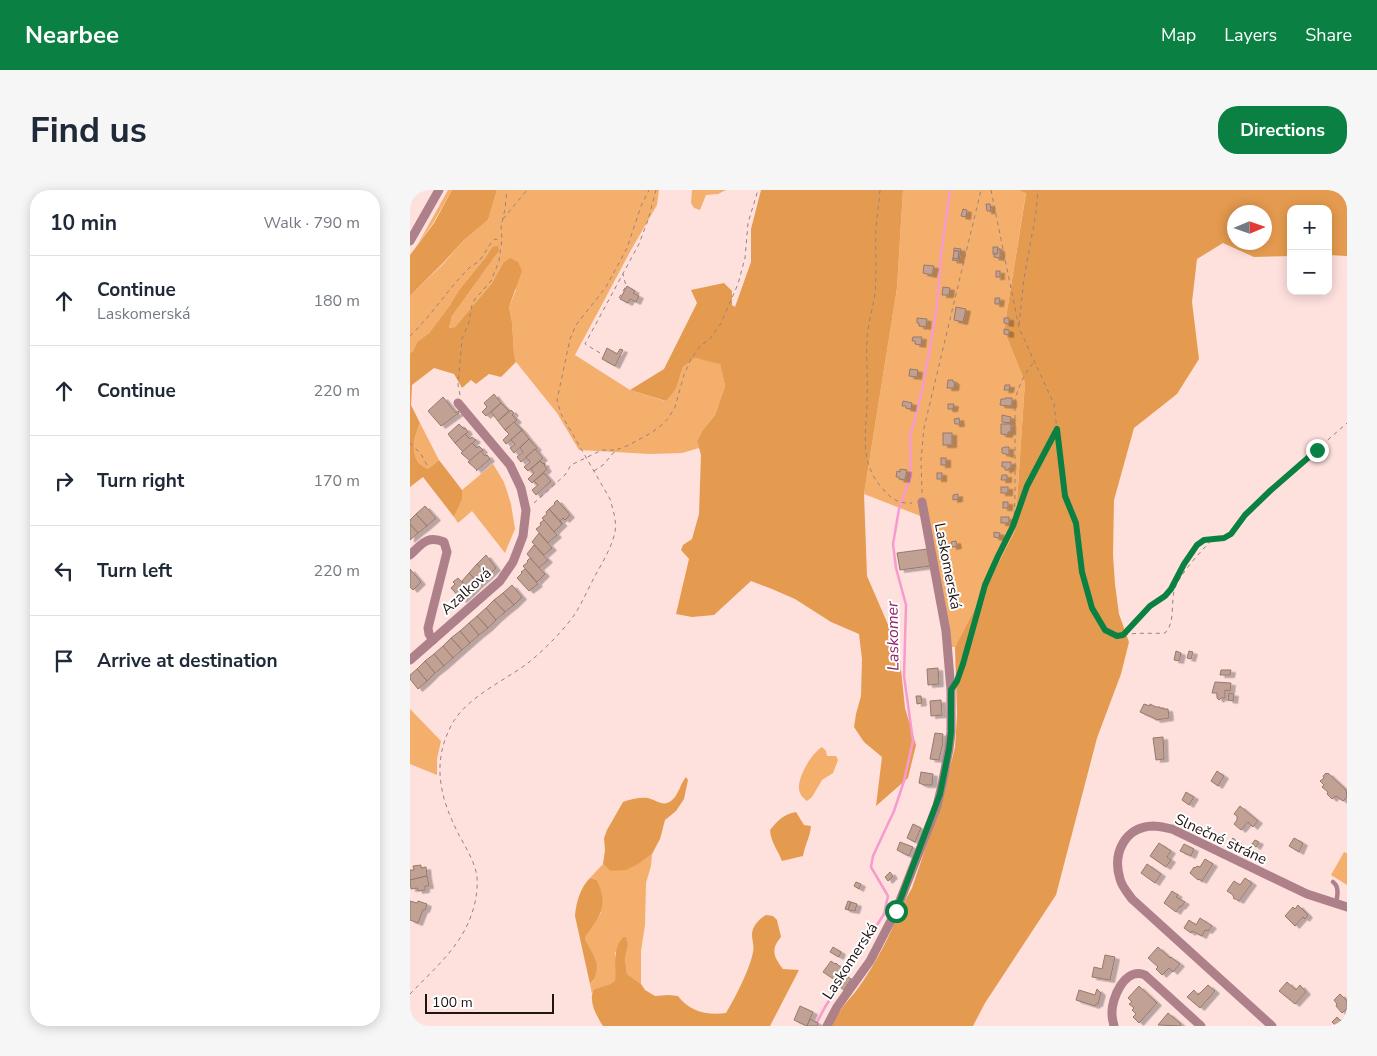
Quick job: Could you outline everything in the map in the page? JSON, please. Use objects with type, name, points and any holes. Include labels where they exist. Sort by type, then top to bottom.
[{"type":"street","points":[[410,241],[439,190]]},
{"type":"street","name":"Azalková","points":[[410,660],[500,581],[513,562],[523,536],[526,510],[521,488],[510,465],[458,403]]},
{"type":"street","name":"Laskomerská","points":[[826,1026],[836,1007],[870,961],[884,936],[903,894],[937,806],[949,749],[951,690],[946,632],[922,502]]},
{"type":"street","points":[[410,555],[427,540],[436,539],[444,542],[446,552],[428,628],[432,640]]},
{"type":"street","name":"Slnečné stráne","points":[[1272,1026],[1125,890],[1120,880],[1118,868],[1118,858],[1124,840],[1138,829],[1146,827],[1155,826],[1172,829],[1307,894],[1347,907]]},
{"type":"street","points":[[1114,1026],[1111,1013],[1124,979],[1140,973],[1201,1026]]},
{"type":"lane","points":[[1333,882],[1337,887],[1336,904]]},
{"type":"path","points":[[458,403],[462,339],[469,322],[472,305],[494,275],[499,261],[506,190]]},
{"type":"path","points":[[503,219],[526,190]]},
{"type":"path","points":[[410,994],[458,942],[469,921],[477,897],[476,875],[471,858],[455,826],[441,790],[439,764],[443,742],[453,722],[469,704],[546,648],[574,615],[602,562],[615,532],[615,514],[610,499],[561,414],[557,400],[570,338],[576,324],[606,286],[627,248],[648,190]]},
{"type":"path","points":[[600,353],[584,344],[639,244],[656,190]]},
{"type":"path","points":[[526,510],[565,476],[571,465],[602,450],[616,450],[629,445],[651,433],[669,417],[675,407],[691,358],[701,345],[709,340],[721,323],[741,277],[748,223],[758,190]]},
{"type":"path","points":[[880,190],[876,229],[875,294],[867,336],[868,401],[865,438],[866,454],[878,485],[887,495],[899,502],[910,503]]},
{"type":"path","points":[[922,502],[921,460],[924,428],[981,190]]},
{"type":"path","points":[[991,190],[1019,328],[1054,404],[1065,496],[1076,523],[1082,572],[1092,608],[1105,630],[1117,636],[1165,633],[1169,629],[1171,622],[1172,599],[1175,588],[1212,539]]},
{"type":"path","points":[[1019,328],[1024,278],[1036,213],[1038,190]]},
{"type":"path","points":[[410,336],[432,313],[469,268],[479,260],[492,242],[495,239],[502,240]]},
{"type":"path","points":[[620,298],[626,286],[623,273]]},
{"type":"path","points":[[1013,526],[1015,400],[1019,385],[1034,361]]},
{"type":"path","points":[[1123,635],[1150,606],[1165,596],[1171,589],[1184,564],[1197,545],[1204,540],[1224,538],[1231,534],[1245,515],[1271,490],[1347,423]]},
{"type":"path","points":[[951,690],[957,681],[963,664],[985,585],[1013,526],[1027,486],[1057,429]]},
{"type":"path","points":[[410,443],[421,454],[427,465]]},
{"type":"path","points":[[594,471],[603,465],[616,450]]},
{"type":"shaded area","points":[[448,190],[452,190],[433,223],[418,244]]},
{"type":"shaded area","points":[[452,190],[497,190],[488,220],[464,240],[410,296],[410,255],[434,223]]},
{"type":"shaded area","points":[[497,190],[659,190],[657,205],[575,355],[630,390],[665,401],[676,389],[683,367],[695,358],[720,363],[725,386],[715,415],[702,431],[697,441],[699,448],[682,453],[650,454],[579,450],[557,413],[516,362],[509,307],[516,290],[503,263],[492,283],[455,327],[449,328],[452,316],[499,251],[492,247],[429,333],[417,342],[410,353],[410,296],[443,264],[464,240],[488,220]]},
{"type":"shaded area","points":[[692,190],[726,190],[718,194],[706,195],[700,210],[694,208],[691,203]]},
{"type":"shaded area","points":[[761,190],[903,190],[897,288],[864,494],[867,576],[899,650],[905,708],[916,745],[908,778],[876,806],[882,757],[864,742],[854,727],[861,696],[862,659],[859,634],[831,622],[795,599],[751,581],[714,615],[692,617],[676,614],[689,559],[681,550],[683,545],[692,539],[699,514],[701,455],[697,441],[702,431],[715,415],[725,386],[720,364],[695,358],[683,367],[676,389],[666,401],[630,390],[664,369],[697,303],[691,290],[724,283],[732,291],[732,305],[735,307],[751,262],[751,229]]},
{"type":"shaded area","points":[[903,190],[1019,190],[1026,192],[1004,330],[1025,382],[1015,531],[955,647],[947,647],[923,517],[864,494],[897,288]]},
{"type":"shaded area","points":[[1019,190],[1347,190],[1347,256],[1332,255],[1332,205],[1287,205],[1287,256],[1254,257],[1238,250],[1272,250],[1272,205],[1227,205],[1227,245],[1223,243],[1197,259],[1192,302],[1199,359],[1177,394],[1134,428],[1114,500],[1113,555],[1115,584],[1119,614],[1129,642],[1121,674],[1097,738],[1056,895],[985,1003],[973,1026],[832,1026],[839,1012],[875,961],[912,888],[943,796],[955,747],[957,714],[955,647],[1015,531],[1025,382],[1004,330],[1026,193]]},
{"type":"shaded area","points":[[498,246],[499,251],[452,316],[449,328],[455,327],[492,283],[503,263],[510,258],[518,262],[522,271],[509,307],[516,362],[501,377],[489,374],[476,384],[471,380],[462,388],[454,374],[434,368],[412,385],[411,405],[420,423],[414,442],[414,453],[419,463],[428,469],[439,460],[462,490],[462,500],[454,517],[423,477],[410,487],[410,353],[417,342],[429,333],[492,247]]},
{"type":"shaded area","points":[[420,423],[439,460],[428,469],[419,463],[414,453],[415,437]]},
{"type":"shaded area","points":[[493,464],[504,482],[511,504],[515,529],[505,553],[472,511],[458,523],[454,517],[462,500],[462,490]]},
{"type":"shaded area","points":[[410,709],[441,741],[437,759],[437,775],[410,764]]},
{"type":"shaded area","points":[[822,747],[826,751],[827,756],[836,756],[838,760],[833,773],[822,780],[812,797],[807,801],[800,792],[799,783],[810,759]]},
{"type":"shaded area","points":[[686,777],[688,780],[684,799],[676,811],[665,820],[660,839],[652,854],[626,870],[610,871],[603,864],[604,838],[623,802],[636,798],[648,798],[668,803],[676,796]]},
{"type":"shaded area","points":[[796,812],[804,825],[811,826],[810,834],[803,856],[782,861],[773,842],[770,830],[782,818]]},
{"type":"shaded area","points":[[1344,852],[1347,853],[1347,885],[1331,875]]},
{"type":"shaded area","points":[[652,854],[646,883],[645,925],[641,951],[641,984],[627,974],[625,959],[628,945],[615,952],[615,981],[594,989],[592,994],[590,984],[593,981],[596,960],[585,938],[601,913],[602,898],[597,880],[590,878],[603,864],[610,871],[640,863]]},
{"type":"shaded area","points":[[590,878],[597,880],[601,890],[602,905],[599,917],[585,938],[597,964],[595,976],[590,984],[575,916],[579,896]]},
{"type":"shaded area","points":[[766,915],[773,916],[777,920],[781,937],[774,950],[777,961],[783,969],[799,970],[770,1026],[603,1026],[592,1003],[592,994],[594,989],[615,981],[616,952],[623,937],[626,937],[628,945],[625,959],[627,974],[641,984],[645,990],[655,996],[678,996],[693,1009],[705,1013],[726,1013],[749,967],[753,949],[753,929],[759,920]]},
{"type":"building","points":[[986,204],[990,204],[991,211],[987,211]]},
{"type":"building","points":[[963,209],[967,210],[966,217],[961,216]]},
{"type":"building","points":[[993,247],[998,247],[997,254],[993,254]]},
{"type":"building","points":[[954,248],[961,249],[959,261],[952,260],[953,258],[958,259],[959,251],[954,251]]},
{"type":"building","points":[[998,249],[1000,249],[1000,258],[994,257]]},
{"type":"building","points":[[954,251],[959,251],[958,259],[953,258]]},
{"type":"building","points":[[924,265],[934,266],[932,275],[923,273]]},
{"type":"building","points":[[996,271],[1000,271],[1000,277],[996,277]]},
{"type":"building","points":[[627,286],[635,291],[633,293],[639,296],[636,302],[630,299],[628,303],[620,299]]},
{"type":"building","points":[[943,287],[950,288],[949,295],[942,295]]},
{"type":"building","points":[[995,298],[1000,298],[999,304],[995,304]]},
{"type":"building","points":[[956,307],[966,309],[963,322],[954,320]]},
{"type":"building","points":[[917,318],[927,319],[926,327],[919,326]]},
{"type":"building","points":[[1004,318],[1009,318],[1009,324],[1004,323]]},
{"type":"building","points":[[1004,329],[1009,330],[1009,335],[1004,334]]},
{"type":"building","points":[[913,337],[922,337],[921,345],[915,344],[915,341],[912,341]]},
{"type":"building","points":[[607,348],[617,354],[620,349],[623,350],[615,366],[602,359]]},
{"type":"building","points":[[910,369],[918,370],[917,377],[909,376]]},
{"type":"building","points":[[948,380],[955,382],[954,388],[947,388]]},
{"type":"building","points":[[1005,385],[1010,385],[1009,390],[1004,390]]},
{"type":"building","points":[[494,394],[501,403],[486,416],[482,412],[487,407],[484,403]]},
{"type":"building","points":[[443,397],[456,413],[458,411],[459,413],[441,426],[428,411]]},
{"type":"building","points":[[1012,398],[1012,405],[1000,405],[1001,399]]},
{"type":"building","points":[[903,401],[912,403],[911,409],[902,406]]},
{"type":"building","points":[[501,403],[509,411],[498,421],[491,412]]},
{"type":"building","points":[[948,404],[954,404],[953,409],[948,409]]},
{"type":"building","points":[[511,410],[514,413],[512,415],[517,420],[505,430],[498,421]]},
{"type":"building","points":[[1002,415],[1011,417],[1010,423],[1002,422]]},
{"type":"building","points":[[959,418],[960,424],[955,424],[954,419]]},
{"type":"building","points":[[514,422],[522,430],[506,444],[503,440],[509,434],[505,430]]},
{"type":"building","points":[[459,424],[468,432],[455,443],[448,434]]},
{"type":"building","points":[[1001,424],[1011,424],[1011,432],[1008,432],[1008,435],[1001,434]]},
{"type":"building","points":[[522,430],[529,439],[514,453],[510,448],[515,444],[511,440]]},
{"type":"building","points":[[943,433],[952,433],[952,445],[943,445]]},
{"type":"building","points":[[465,434],[470,439],[472,437],[476,440],[463,452],[455,443]]},
{"type":"building","points":[[529,439],[537,448],[521,462],[517,457],[523,452],[520,448]]},
{"type":"building","points":[[472,443],[477,448],[479,446],[483,450],[470,461],[461,453]]},
{"type":"building","points":[[1009,447],[1009,455],[1002,453],[1002,448]]},
{"type":"building","points":[[535,449],[543,458],[528,471],[524,467],[530,462],[526,457]]},
{"type":"building","points":[[481,451],[490,459],[476,471],[468,462]]},
{"type":"building","points":[[941,458],[946,458],[946,465],[941,465]]},
{"type":"building","points":[[540,461],[545,464],[547,469],[532,483],[528,479],[534,473],[531,469]]},
{"type":"building","points":[[1002,462],[1011,462],[1011,468],[1005,470],[1005,467],[1002,467]]},
{"type":"building","points":[[900,469],[907,470],[905,480],[896,477],[897,471],[900,472]]},
{"type":"building","points":[[544,473],[551,481],[536,495],[532,490],[538,485],[534,481]]},
{"type":"building","points":[[937,473],[942,473],[942,479],[937,479]]},
{"type":"building","points":[[1002,475],[1007,475],[1007,480],[1001,480]]},
{"type":"building","points":[[1001,487],[1008,487],[1008,493],[1001,493]]},
{"type":"building","points":[[958,494],[958,499],[953,500],[953,495]]},
{"type":"building","points":[[557,500],[570,515],[565,520],[563,518],[560,521],[549,509]]},
{"type":"building","points":[[1003,502],[1008,502],[1008,508],[1003,508]]},
{"type":"building","points":[[425,506],[436,518],[427,526],[416,514]]},
{"type":"building","points":[[549,509],[562,524],[554,532],[542,518]]},
{"type":"building","points":[[416,514],[427,526],[418,533],[410,524],[410,520]]},
{"type":"building","points":[[1001,517],[1009,517],[1009,523],[1001,523]]},
{"type":"building","points":[[544,520],[557,535],[548,543],[536,529]]},
{"type":"building","points":[[410,524],[418,533],[410,540]]},
{"type":"building","points":[[994,532],[1000,533],[999,538],[994,537]]},
{"type":"building","points":[[539,533],[552,548],[544,555],[532,542]]},
{"type":"building","points":[[956,541],[957,546],[952,547],[951,542]]},
{"type":"building","points":[[534,545],[548,560],[539,568],[527,554]]},
{"type":"building","points":[[927,549],[930,566],[900,570],[897,553]]},
{"type":"building","points":[[486,555],[496,568],[488,576],[477,564]]},
{"type":"building","points":[[530,558],[545,574],[537,582],[523,566]]},
{"type":"building","points":[[477,564],[488,576],[479,584],[469,573]]},
{"type":"building","points":[[410,569],[421,582],[413,590],[410,587]]},
{"type":"building","points":[[525,569],[538,584],[529,591],[517,578]]},
{"type":"building","points":[[469,573],[479,584],[471,592],[462,581]]},
{"type":"building","points":[[458,578],[471,592],[462,600],[451,588],[455,584],[453,582]]},
{"type":"building","points":[[512,585],[522,597],[514,605],[503,593]]},
{"type":"building","points":[[503,593],[514,605],[505,612],[494,600]]},
{"type":"building","points":[[494,600],[505,612],[496,620],[486,608]]},
{"type":"building","points":[[486,608],[496,620],[488,628],[477,616]]},
{"type":"building","points":[[477,616],[488,628],[479,635],[469,623]]},
{"type":"building","points":[[469,623],[479,635],[470,643],[460,631]]},
{"type":"building","points":[[460,631],[470,643],[462,650],[451,638]]},
{"type":"building","points":[[451,638],[462,650],[453,658],[443,646]]},
{"type":"building","points":[[443,646],[453,658],[444,666],[434,654]]},
{"type":"building","points":[[1176,651],[1181,653],[1179,661],[1174,660]]},
{"type":"building","points":[[1189,651],[1193,652],[1191,659],[1187,658]]},
{"type":"building","points":[[434,654],[444,666],[435,673],[425,661]]},
{"type":"building","points":[[425,661],[435,673],[427,681],[417,669]]},
{"type":"building","points":[[938,668],[939,684],[928,685],[927,669]]},
{"type":"building","points":[[417,669],[427,681],[418,689],[410,679],[410,675]]},
{"type":"building","points":[[1221,670],[1231,670],[1230,675],[1220,675]]},
{"type":"building","points":[[1215,682],[1231,683],[1230,691],[1225,690],[1225,698],[1219,700],[1217,693],[1212,693]]},
{"type":"building","points":[[1229,693],[1234,694],[1233,701],[1228,700]]},
{"type":"building","points":[[916,696],[921,696],[922,703],[917,704]]},
{"type":"building","points":[[941,700],[942,715],[931,716],[930,701]]},
{"type":"building","points":[[1144,704],[1168,709],[1169,718],[1156,720],[1140,712]]},
{"type":"building","points":[[935,733],[943,734],[939,760],[930,759]]},
{"type":"building","points":[[1163,737],[1164,759],[1156,760],[1153,738]]},
{"type":"building","points":[[1217,771],[1224,776],[1218,786],[1211,781]]},
{"type":"building","points":[[921,772],[933,774],[932,785],[919,783]]},
{"type":"building","points":[[1326,773],[1346,790],[1347,797],[1343,801],[1336,796],[1332,799],[1322,787],[1324,785],[1320,781]]},
{"type":"building","points":[[1186,792],[1194,797],[1189,805],[1182,800]]},
{"type":"building","points":[[1240,806],[1258,821],[1253,827],[1248,822],[1241,830],[1234,824],[1237,816],[1234,814]]},
{"type":"building","points":[[913,824],[921,828],[915,842],[907,838]]},
{"type":"building","points":[[1233,838],[1240,844],[1236,849],[1228,843]]},
{"type":"building","points":[[1294,838],[1303,843],[1299,852],[1289,846]]},
{"type":"building","points":[[1255,840],[1259,842],[1256,847],[1252,844]]},
{"type":"building","points":[[900,842],[913,847],[909,856],[897,850]]},
{"type":"building","points":[[1159,843],[1171,851],[1167,857],[1171,860],[1166,867],[1150,856]]},
{"type":"building","points":[[1184,844],[1194,849],[1191,856],[1180,851]]},
{"type":"building","points":[[1205,859],[1213,864],[1202,881],[1190,873],[1194,867],[1200,867]]},
{"type":"building","points":[[1147,864],[1161,874],[1155,883],[1141,873]]},
{"type":"building","points":[[421,865],[421,868],[426,867],[427,876],[410,880],[410,870],[414,870],[413,866]]},
{"type":"building","points":[[890,872],[893,876],[888,881],[885,877]]},
{"type":"building","points":[[427,876],[429,886],[425,886],[425,890],[411,889],[410,880]]},
{"type":"building","points":[[1245,878],[1252,883],[1239,901],[1234,899],[1233,895],[1227,891],[1234,881],[1240,885]]},
{"type":"building","points":[[856,882],[861,884],[859,889],[854,886]]},
{"type":"building","points":[[1172,891],[1178,895],[1176,897],[1185,902],[1176,912],[1164,903]]},
{"type":"building","points":[[410,901],[427,904],[418,923],[410,920]]},
{"type":"building","points":[[848,901],[851,902],[848,910],[845,909]]},
{"type":"building","points":[[851,902],[857,904],[855,911],[848,910]]},
{"type":"building","points":[[1298,905],[1308,915],[1305,919],[1303,917],[1295,926],[1285,916],[1293,907],[1295,909]]},
{"type":"building","points":[[1200,918],[1212,926],[1208,931],[1205,930],[1202,936],[1192,931],[1191,933],[1184,928],[1189,920],[1196,925]]},
{"type":"building","points":[[833,947],[841,952],[839,957],[830,952]]},
{"type":"building","points":[[1158,947],[1180,964],[1173,972],[1169,968],[1162,975],[1156,969],[1158,967],[1148,958]]},
{"type":"building","points":[[1105,955],[1115,957],[1110,980],[1092,977],[1094,967],[1102,969]]},
{"type":"building","points":[[831,961],[842,969],[835,980],[823,972]]},
{"type":"building","points":[[847,976],[851,979],[844,990],[840,987]]},
{"type":"building","points":[[1287,982],[1296,990],[1300,985],[1306,992],[1295,1004],[1279,991]]},
{"type":"building","points":[[1208,985],[1215,991],[1200,1008],[1187,997],[1194,990],[1198,995]]},
{"type":"building","points":[[1139,986],[1157,1003],[1139,1023],[1133,1017],[1136,1014],[1132,1010],[1134,1008],[1129,1004],[1132,1002],[1128,998]]},
{"type":"building","points":[[1097,989],[1101,993],[1098,1004],[1095,1006],[1076,1000],[1079,990],[1095,995]]},
{"type":"building","points":[[1340,994],[1347,1001],[1347,1008],[1342,1013],[1334,1000]]},
{"type":"building","points":[[800,1006],[813,1012],[807,1026],[794,1020]]},
{"type":"building","points":[[1168,1013],[1181,1024],[1180,1026],[1158,1025]]},
{"type":"building","points":[[1337,1017],[1344,1024],[1343,1026],[1336,1026],[1332,1022]]},
{"type":"building","points":[[810,1019],[818,1023],[817,1026],[807,1026]]},
{"type":"waterway","name":"Laskomer","points":[[815,1026],[884,914],[888,896],[871,867],[873,856],[894,811],[904,781],[913,741],[904,676],[906,605],[896,568],[893,544],[899,509],[911,475],[910,437],[922,391],[937,306],[941,255],[950,190]]},
{"type":"route","points":[[896,911],[937,806],[949,749],[951,690],[957,681],[963,664],[985,585],[1013,526],[1027,486],[1057,429],[1065,496],[1076,523],[1082,572],[1092,608],[1105,630],[1117,636],[1123,635],[1150,606],[1165,596],[1197,545],[1204,540],[1224,538],[1231,534],[1245,515],[1317,450]]}]
